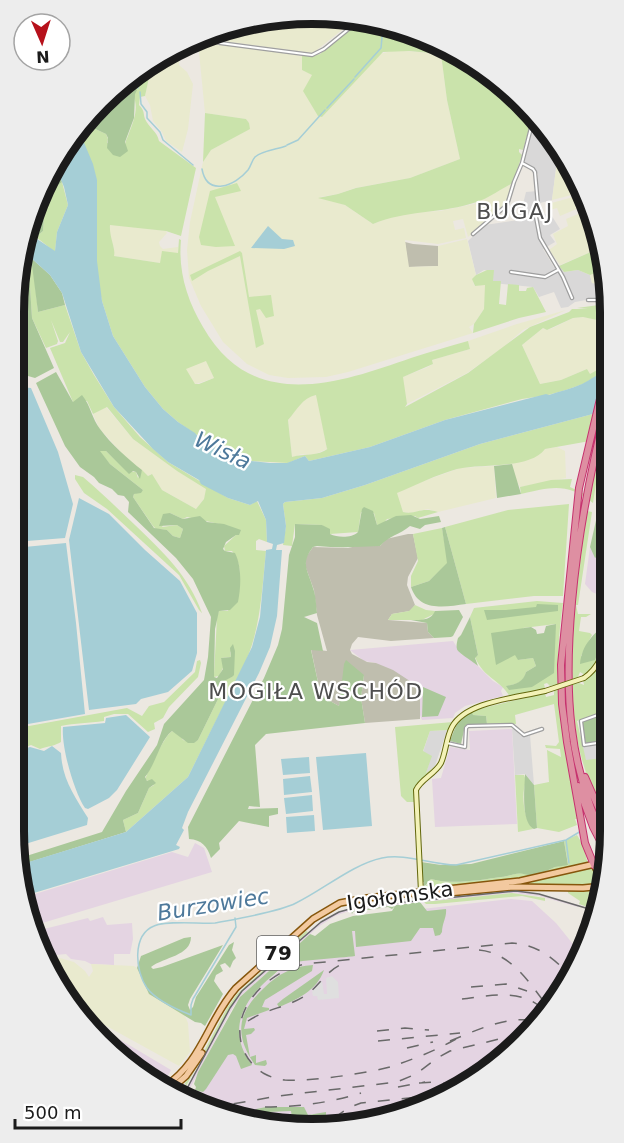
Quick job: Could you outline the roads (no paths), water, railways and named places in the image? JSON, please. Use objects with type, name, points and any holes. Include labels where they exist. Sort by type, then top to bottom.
[{"type":"highway","points":[[600,397],[576,509],[561,665],[562,704],[573,757],[600,829]]},
{"type":"highway","points":[[590,866],[580,815],[573,757],[568,661],[574,585],[584,510],[600,437]]},
{"type":"highway","points":[[573,757],[590,804],[600,817]]},
{"type":"main road","name":"Igołomska","points":[[177,1085],[194,1065],[237,992],[315,922],[332,910],[347,904],[520,881],[590,866],[598,861]]},
{"type":"main road","points":[[590,866],[597,875]]},
{"type":"main road","name":"Igołomska","points":[[171,1082],[192,1062],[226,1001],[236,988],[317,916],[335,905],[349,901],[520,886],[594,886]]},
{"type":"street","points":[[214,41],[312,55],[324,49],[353,27]]},
{"type":"street","points":[[473,234],[507,205],[522,163],[532,126]]},
{"type":"street","points":[[522,163],[535,172],[538,205],[536,217],[540,238],[572,298]]},
{"type":"street","points":[[511,272],[544,277],[558,270]]},
{"type":"street","points":[[588,300],[599,300]]},
{"type":"street","points":[[421,894],[416,790],[440,764],[452,726],[470,709],[545,691],[584,678],[600,658]]},
{"type":"street","points":[[600,714],[580,721],[582,741],[585,745],[600,742]]},
{"type":"street","points":[[447,743],[465,747],[468,726],[512,724],[524,735],[542,729]]},
{"type":"water","points":[[83,139],[97,180],[97,261],[102,301],[113,336],[145,387],[163,409],[200,439],[222,451],[251,461],[287,463],[305,456],[309,461],[370,447],[445,420],[549,395],[582,384],[600,374],[600,412],[480,444],[322,498],[285,502],[283,504],[286,526],[284,543],[277,545],[276,550],[282,550],[277,616],[270,647],[188,812],[182,828],[184,830],[176,845],[180,847],[179,849],[31,894],[26,863],[126,832],[188,777],[252,647],[260,617],[266,550],[272,549],[273,544],[267,542],[266,520],[258,501],[250,505],[228,498],[201,484],[199,480],[168,462],[114,407],[81,352],[62,293],[50,275],[30,257],[34,237],[55,251],[57,232],[68,205],[59,175]]},
{"type":"water","points":[[268,226],[282,239],[293,240],[295,246],[284,249],[251,248]]},
{"type":"water","points":[[24,387],[31,388],[58,452],[73,504],[65,538],[24,541]]},
{"type":"water","points":[[79,498],[109,514],[180,581],[197,613],[197,653],[192,671],[168,692],[141,699],[136,704],[89,710],[69,540]]},
{"type":"water","points":[[66,543],[85,714],[24,724],[24,547]]},
{"type":"water","points":[[126,715],[150,737],[117,790],[109,798],[88,809],[85,808],[69,769],[63,727],[105,723],[106,718]]},
{"type":"water","points":[[52,746],[61,753],[67,779],[88,818],[87,825],[25,844],[24,749],[30,747],[44,751]]},
{"type":"water","points":[[366,753],[372,826],[323,830],[316,757]]},
{"type":"water","points":[[309,757],[310,773],[283,775],[281,759]]},
{"type":"water","points":[[310,776],[312,792],[284,795],[283,779]]},
{"type":"water","points":[[312,795],[313,811],[286,814],[284,798]]},
{"type":"water","points":[[314,815],[315,831],[287,833],[286,817]]},
{"type":"waterway","points":[[355,77],[381,48],[382,33]]},
{"type":"waterway","points":[[327,108],[354,79]]},
{"type":"waterway","points":[[140,92],[141,104],[147,112],[147,118],[160,132],[163,140],[193,165]]},
{"type":"waterway","points":[[287,145],[298,140],[325,110]]},
{"type":"waterway","points":[[202,169],[209,183],[222,186],[242,176],[258,155],[286,146]]},
{"type":"waterway","name":"Burzowiec","points":[[235,918],[236,927],[193,999],[191,1015],[161,1000],[147,988],[138,963],[139,945],[142,937],[154,926],[175,923],[215,923],[234,919],[245,917],[257,915],[279,909],[306,898],[360,866],[382,858],[400,857],[456,865],[566,840],[581,831]]},
{"type":"waterway","points":[[566,840],[569,863]]},
{"type":"tram line","points":[[186,1090],[230,1008],[242,991],[321,922],[339,912],[357,907],[516,891],[539,894],[589,909]]},
{"type":"railway","points":[[456,1039],[425,1054],[383,1069],[308,1080],[285,1080],[274,1078],[257,1068],[245,1053],[240,1034],[241,1020],[255,994],[278,975],[305,964],[512,943],[522,944],[546,954],[564,970]]},
{"type":"railway","points":[[479,950],[491,952],[511,963],[544,1001]]},
{"type":"railway","points":[[248,1021],[302,998],[330,972],[345,963]]},
{"type":"railway","points":[[471,987],[506,984],[527,991]]},
{"type":"railway","points":[[462,999],[494,995],[515,996],[525,998],[540,1006]]},
{"type":"railway","points":[[450,1041],[504,1022],[530,1020]]},
{"type":"railway","points":[[377,1031],[405,1028],[429,1030]]},
{"type":"railway","points":[[378,1041],[460,1033]]},
{"type":"railway","points":[[224,1105],[278,1096],[397,1082],[416,1074],[450,1051],[516,1035]]},
{"type":"railway","points":[[407,1048],[433,1042]]},
{"type":"railway","points":[[398,1087],[425,1082]]},
{"type":"railway","points":[[419,1083],[448,1084]]},
{"type":"railway","points":[[265,1107],[313,1104],[361,1093]]},
{"type":"railway","points":[[334,1118],[348,1108],[361,1103],[423,1096]]},
{"type":"railway","points":[[333,1118],[339,1113]]},
{"type":"district","name":"BUGAJ","points":[[515,211]]},
{"type":"district","name":"MOGIŁA WSCHÓD","points":[[316,691]]},
{"type":"water label","name":"Wisła","points":[[223,450]]}]
